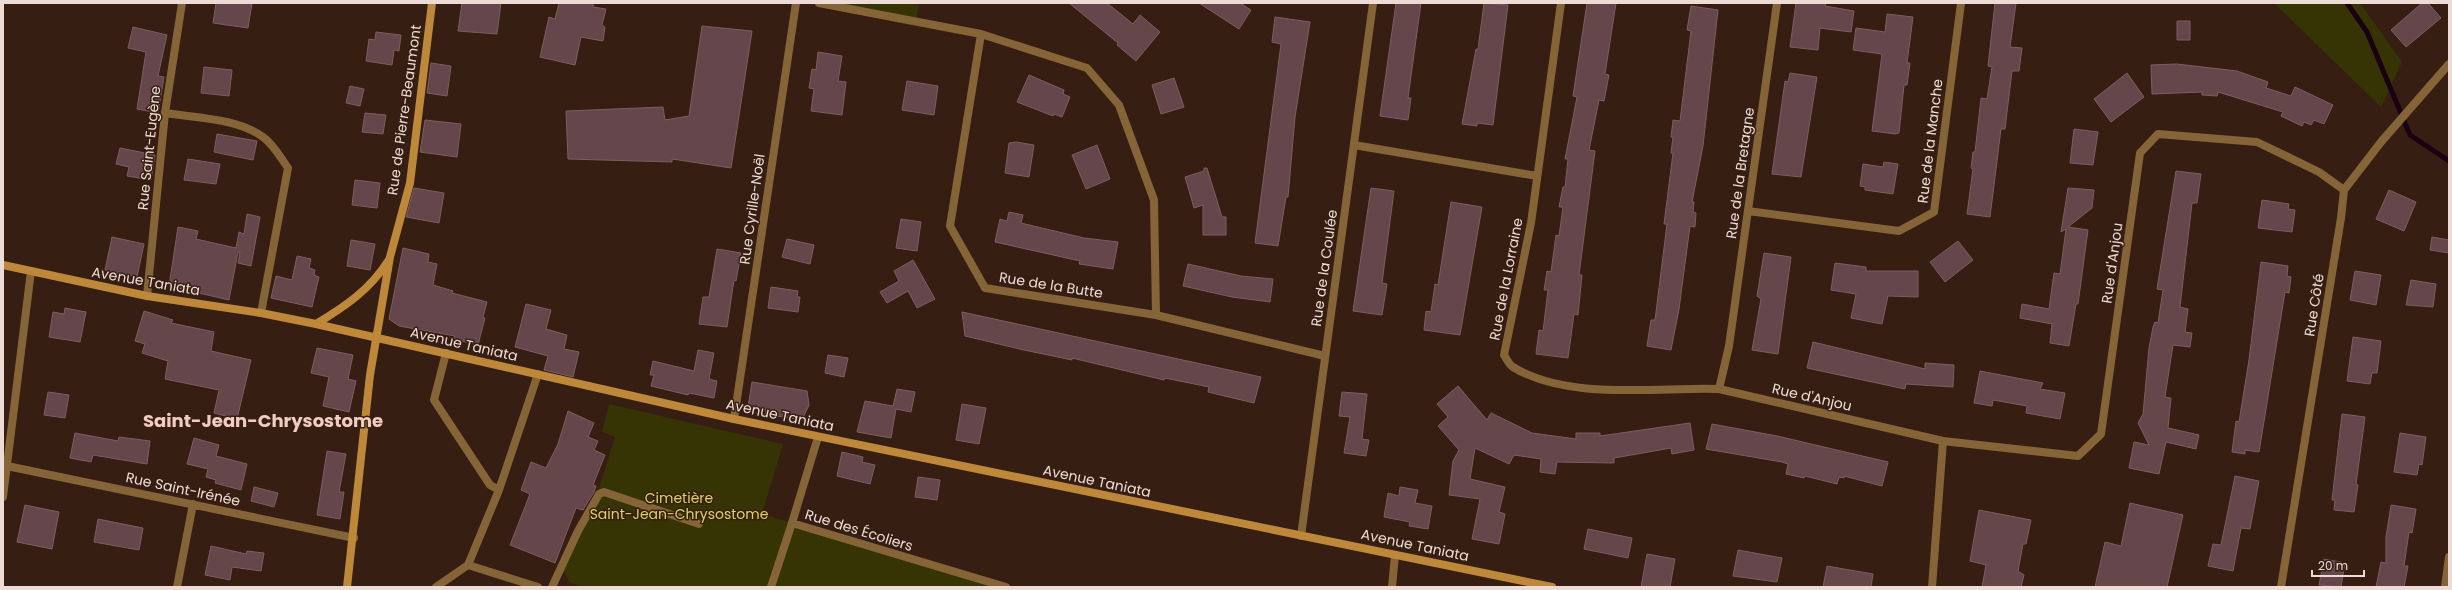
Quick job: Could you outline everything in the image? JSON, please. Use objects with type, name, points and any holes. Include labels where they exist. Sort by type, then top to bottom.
[{"type":"main road","name":"Rue de Pierre-Beaumont","points":[[347,587],[354,538],[370,375],[378,337],[390,257],[410,183],[432,3]]},
{"type":"main road","points":[[316,324],[349,303],[377,279],[390,257]]},
{"type":"main road","name":"Avenue Taniata","points":[[3,265],[146,296],[261,313],[316,324],[734,419],[1552,587]]},
{"type":"street","name":"Rue Saint-Eugène","points":[[146,296],[165,113],[182,3]]},
{"type":"street","name":"Rue Cyrille-Noël","points":[[734,419],[796,3]]},
{"type":"street","points":[[819,3],[981,34],[1087,68],[1120,105],[1154,200],[1156,315]]},
{"type":"street","name":"Rue de la Coulée","points":[[1301,536],[1373,3]]},
{"type":"street","name":"Rue de la Lorraine","points":[[1561,3],[1531,223],[1504,355],[1512,367],[1554,383],[1580,387],[1719,389]]},
{"type":"street","name":"Rue de la Bretagne","points":[[1719,389],[1729,346],[1777,3]]},
{"type":"street","name":"Rue de la Manche","points":[[1748,211],[1899,231],[1934,212],[1961,3]]},
{"type":"street","name":"Rue de la Butte","points":[[981,34],[950,226],[985,288],[1156,315],[1325,356]]},
{"type":"street","points":[[2344,190],[2381,142],[2449,64]]},
{"type":"street","points":[[165,113],[224,122],[244,128],[264,137],[288,168],[261,313]]},
{"type":"street","name":"Rue d'Anjou","points":[[1719,389],[1943,441],[2078,456],[2101,434],[2140,153],[2158,134],[2257,142],[2319,172],[2344,190]]},
{"type":"street","points":[[1354,144],[1537,176]]},
{"type":"street","name":"Rue Côté","points":[[2281,587],[2341,218],[2344,190]]},
{"type":"street","points":[[3,497],[31,271]]},
{"type":"street","points":[[446,353],[434,400],[490,485],[499,490]]},
{"type":"street","points":[[436,587],[468,565],[499,490],[538,374]]},
{"type":"street","name":"Rue des Écoliers","points":[[818,436],[792,524],[1006,587]]},
{"type":"street","points":[[1932,587],[1943,441]]},
{"type":"street","name":"Rue Saint-Irénée","points":[[7,466],[354,538]]},
{"type":"street","points":[[552,587],[578,531],[599,494],[604,492],[700,524]]},
{"type":"street","points":[[177,587],[193,504]]},
{"type":"street","points":[[771,587],[792,524]]},
{"type":"street","points":[[1392,587],[1395,554]]},
{"type":"street","points":[[2445,587],[2449,557]]},
{"type":"street","points":[[468,565],[538,587]]},
{"type":"green space","points":[[819,3],[919,3],[916,21]]},
{"type":"green space","points":[[2274,3],[2360,3],[2402,62],[2381,107]]},
{"type":"green space","name":"Cimetière Saint-Jean-Chrysostome","points":[[609,404],[783,444],[762,514],[1006,587],[582,587],[569,582],[563,570],[593,507],[615,437],[602,432]]},
{"type":"building","points":[[216,3],[252,3],[248,28],[213,23]]},
{"type":"building","points":[[462,3],[501,3],[497,34],[458,31]]},
{"type":"building","points":[[559,3],[593,3],[593,7],[606,9],[602,25],[605,27],[603,41],[581,37],[575,65],[540,57],[549,17],[555,19]]},
{"type":"building","points":[[1069,3],[1107,3],[1133,24],[1140,15],[1160,32],[1136,61],[1117,45],[1118,43]]},
{"type":"building","points":[[1199,3],[1240,3],[1251,10],[1239,29]]},
{"type":"building","points":[[1396,3],[1421,3],[1408,98],[1411,98],[1408,120],[1380,116]]},
{"type":"building","points":[[1484,3],[1508,5],[1493,125],[1477,123],[1477,126],[1462,124],[1476,49],[1478,49]]},
{"type":"building","points":[[1587,3],[1616,3],[1605,74],[1609,75],[1604,101],[1599,100],[1589,150],[1595,151],[1579,275],[1582,275],[1578,315],[1574,314],[1568,358],[1536,354],[1539,330],[1543,331],[1548,290],[1544,290],[1547,271],[1551,272],[1556,235],[1559,236],[1563,207],[1559,207],[1563,187],[1565,187],[1568,159],[1565,159],[1577,97],[1573,96]]},
{"type":"building","points":[[1796,3],[1826,3],[1825,6],[1854,11],[1851,32],[1820,28],[1818,50],[1790,47]]},
{"type":"building","points":[[1995,3],[2016,3],[2010,47],[2022,48],[2019,71],[2012,71],[2005,129],[2001,129],[1990,217],[1967,214],[1973,169],[1971,168],[1973,152],[1975,152],[1981,98],[1987,99],[1992,67],[1988,66]]},
{"type":"building","points":[[2422,3],[2428,3],[2441,18],[2406,47],[2391,30]]},
{"type":"building","points":[[1691,6],[1718,10],[1703,146],[1692,202],[1694,202],[1693,212],[1696,213],[1695,227],[1690,226],[1679,309],[1671,350],[1647,346],[1651,320],[1655,320],[1667,224],[1664,224],[1673,153],[1671,153],[1673,137],[1671,137],[1673,120],[1680,121],[1691,31],[1687,30]]},
{"type":"building","points":[[1887,14],[1913,17],[1907,63],[1910,63],[1907,85],[1904,85],[1899,133],[1895,134],[1872,131],[1882,54],[1853,50],[1856,28],[1885,32]]},
{"type":"building","points":[[1275,17],[1310,22],[1295,117],[1288,197],[1286,197],[1278,246],[1255,243],[1281,44],[1272,42]]},
{"type":"building","points":[[2177,21],[2190,21],[2190,40],[2177,40]]},
{"type":"building","points":[[702,26],[752,31],[731,168],[672,159],[672,162],[568,159],[566,111],[663,107],[665,120],[689,116]]},
{"type":"building","points":[[133,27],[167,35],[158,76],[164,77],[158,113],[137,109],[146,52],[128,48]]},
{"type":"building","points":[[376,32],[401,35],[399,51],[394,50],[392,65],[366,61],[369,39],[375,40]]},
{"type":"building","points":[[818,52],[842,56],[838,81],[846,82],[842,115],[811,111],[814,89],[809,88],[812,69],[816,70]]},
{"type":"building","points":[[431,63],[451,66],[447,96],[427,93]]},
{"type":"building","points":[[2177,64],[2237,71],[2268,82],[2266,88],[2291,96],[2295,87],[2333,105],[2324,124],[2314,120],[2311,125],[2304,122],[2302,126],[2281,116],[2283,112],[2218,92],[2217,96],[2202,95],[2202,92],[2152,94],[2151,65]]},
{"type":"building","points":[[204,67],[232,70],[229,96],[201,93]]},
{"type":"building","points":[[1790,73],[1817,77],[1801,177],[1772,174],[1785,81],[1788,82]]},
{"type":"building","points":[[2127,73],[2144,97],[2111,122],[2094,99]]},
{"type":"building","points":[[1029,75],[1064,90],[1063,94],[1070,97],[1062,117],[1054,114],[1053,116],[1017,102]]},
{"type":"building","points":[[1174,78],[1184,107],[1161,114],[1152,85]]},
{"type":"building","points":[[907,81],[938,86],[934,115],[902,110]]},
{"type":"building","points":[[350,86],[364,89],[360,106],[346,103]]},
{"type":"building","points":[[365,113],[386,115],[383,134],[362,132]]},
{"type":"building","points":[[425,120],[461,124],[457,157],[420,152]]},
{"type":"building","points":[[2074,129],[2098,132],[2093,165],[2070,163]]},
{"type":"building","points":[[217,134],[257,141],[253,160],[214,152]]},
{"type":"building","points":[[1016,142],[1034,145],[1029,177],[1005,173],[1009,143]]},
{"type":"building","points":[[1097,145],[1110,179],[1086,189],[1072,155]]},
{"type":"building","points":[[120,148],[155,155],[151,180],[127,176],[129,167],[116,164]]},
{"type":"building","points":[[188,159],[220,164],[216,184],[184,180]]},
{"type":"building","points":[[1884,162],[1898,164],[1893,194],[1865,190],[1865,187],[1860,186],[1863,164],[1883,167]]},
{"type":"building","points":[[1204,168],[1207,168],[1222,217],[1226,217],[1226,235],[1203,235],[1203,205],[1194,208],[1185,177],[1204,171]]},
{"type":"building","points":[[2176,171],[2201,174],[2197,203],[2192,203],[2180,307],[2188,309],[2185,332],[2192,333],[2190,347],[2173,345],[2165,397],[2171,398],[2168,428],[2199,435],[2196,449],[2166,442],[2159,474],[2129,468],[2134,442],[2149,445],[2138,423],[2143,414],[2149,348],[2153,327],[2155,322],[2158,323],[2163,290],[2157,289]]},
{"type":"building","points":[[355,180],[380,183],[377,208],[352,205]]},
{"type":"building","points":[[414,188],[444,193],[439,223],[406,217]]},
{"type":"building","points":[[1371,188],[1394,191],[1382,283],[1387,284],[1382,315],[1353,311]]},
{"type":"building","points":[[2068,188],[2094,190],[2092,208],[2068,227],[2088,230],[2078,304],[2076,304],[2069,346],[2050,343],[2052,324],[2020,318],[2022,304],[2049,309],[2054,273],[2060,274],[2066,229],[2061,232]]},
{"type":"building","points":[[2389,190],[2416,202],[2404,231],[2376,219]]},
{"type":"building","points":[[2262,200],[2289,204],[2288,209],[2295,210],[2292,232],[2258,228]]},
{"type":"building","points":[[1451,202],[1482,207],[1460,335],[1424,330],[1426,311],[1431,312],[1435,284],[1438,285]]},
{"type":"building","points":[[1009,212],[1023,215],[1021,223],[1084,238],[1118,242],[1113,269],[1079,264],[1080,261],[995,242],[1000,219],[1007,221]]},
{"type":"building","points":[[247,214],[260,217],[251,266],[238,263],[240,252],[238,252],[229,300],[169,286],[178,227],[198,231],[196,239],[236,248],[239,232],[244,234]]},
{"type":"building","points":[[901,219],[921,222],[917,251],[896,248]]},
{"type":"building","points":[[112,237],[144,244],[137,277],[105,270]]},
{"type":"building","points":[[2432,237],[2449,240],[2449,253],[2430,250]]},
{"type":"building","points":[[787,239],[814,245],[810,264],[782,257]]},
{"type":"building","points":[[351,240],[375,244],[370,270],[347,266]]},
{"type":"building","points":[[1958,241],[1973,260],[1945,282],[1930,262]]},
{"type":"building","points":[[403,248],[429,254],[428,262],[437,264],[433,285],[453,291],[452,293],[487,302],[483,317],[485,318],[478,345],[454,339],[455,336],[399,326],[389,319]]},
{"type":"building","points":[[717,249],[741,253],[736,281],[734,280],[727,327],[699,324],[703,297],[709,297]]},
{"type":"building","points":[[1764,253],[1791,257],[1778,354],[1752,350],[1761,299],[1757,296]]},
{"type":"building","points":[[297,256],[311,259],[309,268],[315,270],[314,275],[319,277],[312,307],[271,298],[276,276],[292,280]]},
{"type":"building","points":[[913,260],[935,299],[917,308],[908,291],[887,303],[880,292],[899,281],[894,271]]},
{"type":"building","points":[[2261,262],[2288,266],[2287,276],[2291,277],[2289,293],[2285,292],[2259,452],[2245,450],[2245,454],[2232,452],[2236,421],[2239,422],[2249,360]]},
{"type":"building","points":[[1835,263],[1866,267],[1866,271],[1918,271],[1918,297],[1888,296],[1882,324],[1851,318],[1856,294],[1831,290]]},
{"type":"building","points":[[1188,264],[1241,276],[1273,279],[1270,302],[1232,297],[1183,286]]},
{"type":"building","points":[[2355,271],[2381,275],[2376,305],[2350,300]]},
{"type":"building","points":[[2411,280],[2436,284],[2433,307],[2406,305]]},
{"type":"building","points":[[771,287],[798,291],[797,297],[800,297],[798,312],[768,308]]},
{"type":"building","points":[[526,304],[551,310],[546,329],[567,335],[564,349],[579,352],[573,377],[544,370],[548,356],[515,347]]},
{"type":"building","points":[[65,308],[86,312],[80,342],[49,337],[53,312],[64,314]]},
{"type":"building","points":[[144,311],[173,320],[171,323],[214,332],[211,351],[251,360],[237,419],[214,413],[219,390],[165,379],[168,361],[142,353],[145,344],[135,341]]},
{"type":"building","points":[[962,312],[1261,377],[1254,403],[1208,392],[1209,387],[1165,378],[1164,380],[1072,358],[1072,360],[965,336]]},
{"type":"building","points":[[2353,337],[2381,341],[2377,373],[2372,373],[2370,384],[2347,381]]},
{"type":"building","points":[[1813,342],[1925,369],[1925,363],[1954,365],[1953,387],[1906,384],[1905,389],[1807,368]]},
{"type":"building","points":[[317,348],[353,355],[348,379],[356,381],[349,412],[323,406],[329,377],[311,373]]},
{"type":"building","points":[[698,350],[714,353],[709,379],[717,381],[714,398],[689,393],[688,395],[651,386],[654,375],[650,375],[653,361],[694,371]]},
{"type":"building","points":[[828,355],[848,358],[844,377],[825,373]]},
{"type":"building","points":[[1980,371],[2043,383],[2040,389],[2065,393],[2060,419],[2026,413],[2027,406],[1993,400],[1992,406],[1974,403]]},
{"type":"building","points":[[752,382],[807,391],[809,405],[802,420],[765,414],[766,410],[748,407]]},
{"type":"building","points":[[1458,386],[1487,420],[1491,413],[1532,433],[1576,439],[1576,433],[1600,433],[1600,436],[1690,423],[1694,450],[1672,454],[1671,448],[1614,458],[1614,463],[1557,462],[1555,474],[1540,472],[1541,459],[1514,455],[1509,464],[1475,448],[1470,479],[1505,487],[1499,512],[1505,514],[1499,544],[1472,539],[1480,499],[1449,495],[1453,461],[1459,450],[1438,426],[1448,417],[1437,404]]},
{"type":"building","points":[[897,389],[915,392],[911,412],[896,409],[891,438],[857,432],[865,401],[893,406]]},
{"type":"building","points":[[48,392],[69,395],[65,418],[44,415]]},
{"type":"building","points":[[1342,392],[1367,394],[1362,439],[1369,440],[1366,456],[1344,453],[1350,417],[1339,416]]},
{"type":"building","points":[[962,404],[986,408],[979,444],[956,440]]},
{"type":"building","points":[[568,411],[594,423],[588,437],[598,441],[594,450],[605,455],[593,485],[596,486],[594,492],[583,510],[576,508],[555,563],[510,545],[530,494],[521,490],[531,462],[546,468],[558,444]]},
{"type":"building","points":[[2342,414],[2365,417],[2356,484],[2358,485],[2354,512],[2334,510],[2335,500],[2332,500]]},
{"type":"building","points":[[1712,424],[1777,436],[1888,462],[1882,486],[1844,476],[1844,478],[1839,477],[1837,484],[1805,476],[1804,478],[1786,474],[1788,464],[1782,462],[1706,449]]},
{"type":"building","points":[[75,433],[118,441],[119,437],[150,441],[147,464],[93,455],[91,462],[70,458]]},
{"type":"building","points":[[2400,433],[2426,437],[2422,465],[2419,464],[2417,475],[2394,472]]},
{"type":"building","points":[[194,438],[219,445],[216,456],[247,464],[241,490],[215,483],[216,480],[206,477],[208,469],[187,464]]},
{"type":"building","points":[[327,451],[346,454],[339,492],[344,492],[340,519],[317,515]]},
{"type":"building","points":[[842,452],[863,457],[862,462],[875,465],[870,484],[837,476]]},
{"type":"building","points":[[2235,476],[2259,481],[2250,529],[2241,528],[2233,571],[2208,566],[2213,544],[2221,545]]},
{"type":"building","points":[[918,477],[940,480],[937,500],[915,497]]},
{"type":"building","points":[[254,487],[278,493],[274,507],[251,501]]},
{"type":"building","points":[[1400,487],[1418,490],[1415,503],[1432,506],[1428,529],[1409,526],[1410,522],[1384,517],[1388,493],[1399,496]]},
{"type":"building","points":[[2130,503],[2183,515],[2167,587],[2095,587],[2105,542],[2121,546]]},
{"type":"building","points":[[25,505],[59,512],[52,549],[17,542]]},
{"type":"building","points":[[2391,505],[2416,509],[2412,533],[2409,532],[2404,566],[2408,566],[2404,587],[2376,587],[2381,562],[2386,563],[2386,537]]},
{"type":"building","points":[[1979,510],[2031,520],[2026,544],[2023,544],[2018,571],[2024,575],[2021,587],[1982,587],[1986,565],[1970,561]]},
{"type":"building","points":[[98,519],[143,528],[139,550],[94,542]]},
{"type":"building","points":[[1588,529],[1632,538],[1628,558],[1584,549]]},
{"type":"building","points":[[211,546],[246,554],[247,551],[264,553],[261,571],[232,567],[230,580],[205,575]]},
{"type":"building","points":[[1738,550],[1782,558],[1777,582],[1733,576]]},
{"type":"building","points":[[1647,554],[1675,559],[1670,587],[1641,587]]},
{"type":"building","points":[[2324,559],[2345,563],[2341,587],[2319,585]]},
{"type":"building","points":[[1827,566],[1873,574],[1871,587],[1823,587]]},
{"type":"waterway","points":[[2347,3],[2367,32],[2410,135],[2449,161]]},
{"type":"district","name":"Saint-Jean-Chrysostome","points":[[263,421]]}]
